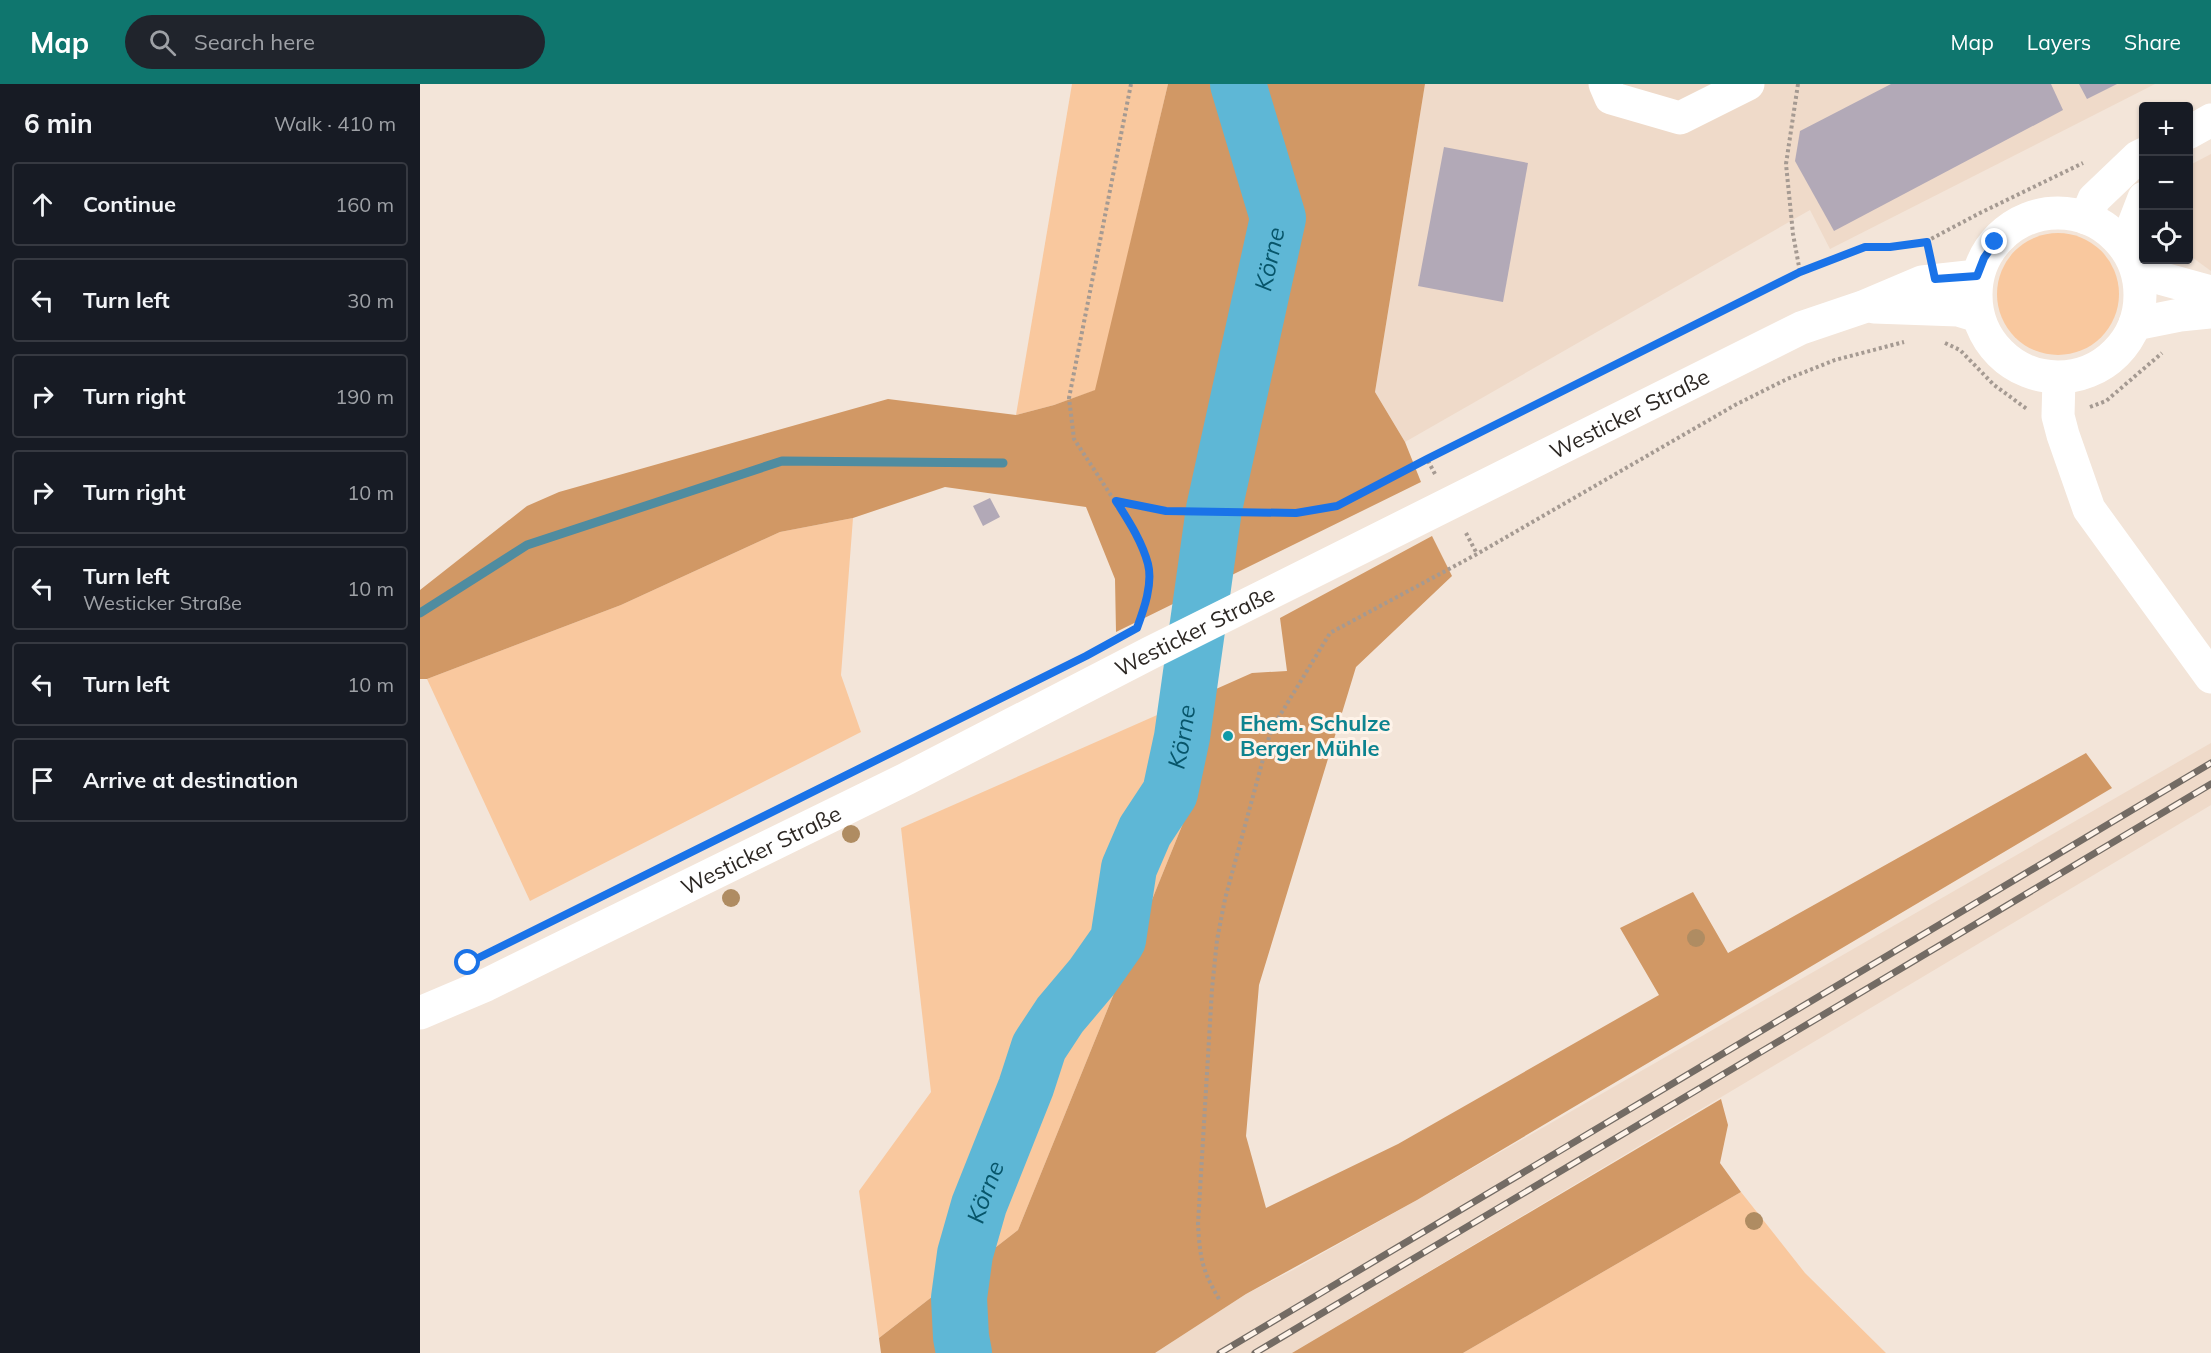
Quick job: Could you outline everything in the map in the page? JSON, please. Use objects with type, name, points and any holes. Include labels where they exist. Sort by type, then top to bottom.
[{"type":"street","points":[[1605,84],[1611,98],[1680,118],[1748,84]]},
{"type":"street","points":[[2193,130],[2211,120]]},
{"type":"street","points":[[2086,218],[2094,199],[2140,156]]},
{"type":"street","points":[[2125,247],[2139,210]]},
{"type":"street","points":[[2047,213],[2067,213],[2086,218],[2108,229],[2125,247],[2134,261],[2139,278],[2140,301],[2136,324],[2124,345],[2105,363],[2083,374],[2059,378],[2040,376],[2008,361],[1984,333],[1978,316],[1975,296],[1977,276],[1984,258],[1995,242],[2010,228],[2027,218],[2047,213]]},
{"type":"street","name":"Westicker Straße","points":[[420,1013],[486,985],[885,789],[1168,644],[1802,328],[1863,307],[1922,282],[1938,294],[1977,276]]},
{"type":"street","points":[[2139,278],[2156,277],[2211,292]]},
{"type":"street","points":[[1938,294],[1958,310],[1978,316]]},
{"type":"street","points":[[2136,324],[2180,315],[2211,312]]},
{"type":"street","points":[[2059,378],[2058,416],[2062,435],[2089,509],[2211,676]]},
{"type":"path","points":[[1131,84],[1069,398],[1074,439],[1137,535],[1148,565],[1147,598],[1137,628]]},
{"type":"path","points":[[1798,84],[1786,164],[1793,234],[1800,272]]},
{"type":"path","points":[[1116,501],[1166,511],[1296,513],[1337,506],[1800,272],[1865,247],[1890,247],[1927,242],[1980,213],[2092,159],[2114,181]]},
{"type":"path","points":[[1927,242],[1938,294],[1937,339],[1959,350],[1994,385],[2029,410],[2058,416],[2106,401]]},
{"type":"path","points":[[1219,1299],[1205,1274],[1199,1248],[1198,1224],[1217,940],[1271,730],[1330,633],[1477,554],[1735,405],[1787,379],[1835,360],[1908,341]]},
{"type":"path","points":[[1427,459],[1436,475]]},
{"type":"path","points":[[1466,533],[1477,554]]},
{"type":"shaded area","points":[[1072,84],[1168,84],[1096,390],[1016,415]]},
{"type":"shaded area","points":[[1168,84],[1425,84],[1375,392],[1405,442],[1421,482],[1116,632],[1115,579],[1086,507],[945,487],[853,518],[780,532],[621,605],[427,679],[420,679],[420,590],[527,506],[559,492],[888,399],[1016,415],[1054,405],[1095,390]]},
{"type":"shaded area","points":[[1425,84],[2155,84],[1830,249],[1810,210],[1405,442],[1375,392]]},
{"type":"shaded area","points":[[2211,154],[2211,271],[2193,258],[2193,163]]},
{"type":"shaded area","points":[[2058,233],[2081,237],[2101,251],[2115,271],[2119,294],[2115,317],[2101,337],[2081,351],[2058,355],[2035,351],[2015,337],[2001,317],[1997,294],[2001,271],[2015,251],[2035,237]]},
{"type":"shaded area","points":[[853,518],[841,675],[861,732],[530,901],[427,679],[621,605],[780,532]]},
{"type":"shaded area","points":[[1432,536],[1452,576],[1356,667],[1259,985],[1246,1136],[1266,1208],[1398,1144],[1659,995],[1620,928],[1693,892],[1728,953],[2086,753],[2112,788],[1417,1200],[1246,1294],[1155,1353],[881,1353],[879,1338],[1018,1230],[1188,811],[1198,697],[1252,673],[1287,671],[1280,618]]},
{"type":"shaded area","points":[[1198,697],[1188,811],[1018,1230],[879,1338],[859,1191],[931,1092],[901,828]]},
{"type":"shaded area","points":[[2211,743],[2211,805],[1292,1353],[1155,1353],[1246,1294],[1417,1200]]},
{"type":"shaded area","points":[[1721,1099],[1728,1125],[1720,1163],[1741,1192],[1463,1353],[1292,1353]]},
{"type":"shaded area","points":[[1741,1192],[1805,1273],[1886,1353],[1463,1353]]},
{"type":"building","points":[[1891,84],[2051,84],[2063,110],[1834,231],[1795,161],[1800,131]]},
{"type":"building","points":[[2079,84],[2117,84],[2087,99]]},
{"type":"building","points":[[1444,147],[1528,163],[1503,302],[1418,286]]},
{"type":"building","points":[[990,498],[1000,517],[983,526],[973,506]]},
{"type":"waterway","name":"Körne","points":[[964,1353],[959,1298],[965,1254],[979,1205],[1026,1087],[1039,1047],[1060,1015],[1092,977],[1118,940],[1129,868],[1145,831],[1170,793],[1182,737],[1214,509],[1278,218],[1238,84]]},
{"type":"waterway","points":[[420,613],[527,545],[782,461],[1003,463]]},
{"type":"railway","points":[[1220,1353],[2211,763]]},
{"type":"railway","points":[[1255,1353],[2211,784]]},
{"type":"place","name":"Ehem. Schulze Berger Mühle","points":[[1228,736]]},
{"type":"route","points":[[468,963],[1086,656],[1137,628],[1147,598],[1148,565],[1137,535],[1116,501],[1166,511],[1296,513],[1337,506],[1800,272],[1865,247],[1890,247],[1927,242],[1935,279],[1977,276],[1984,258],[1995,242]]}]
